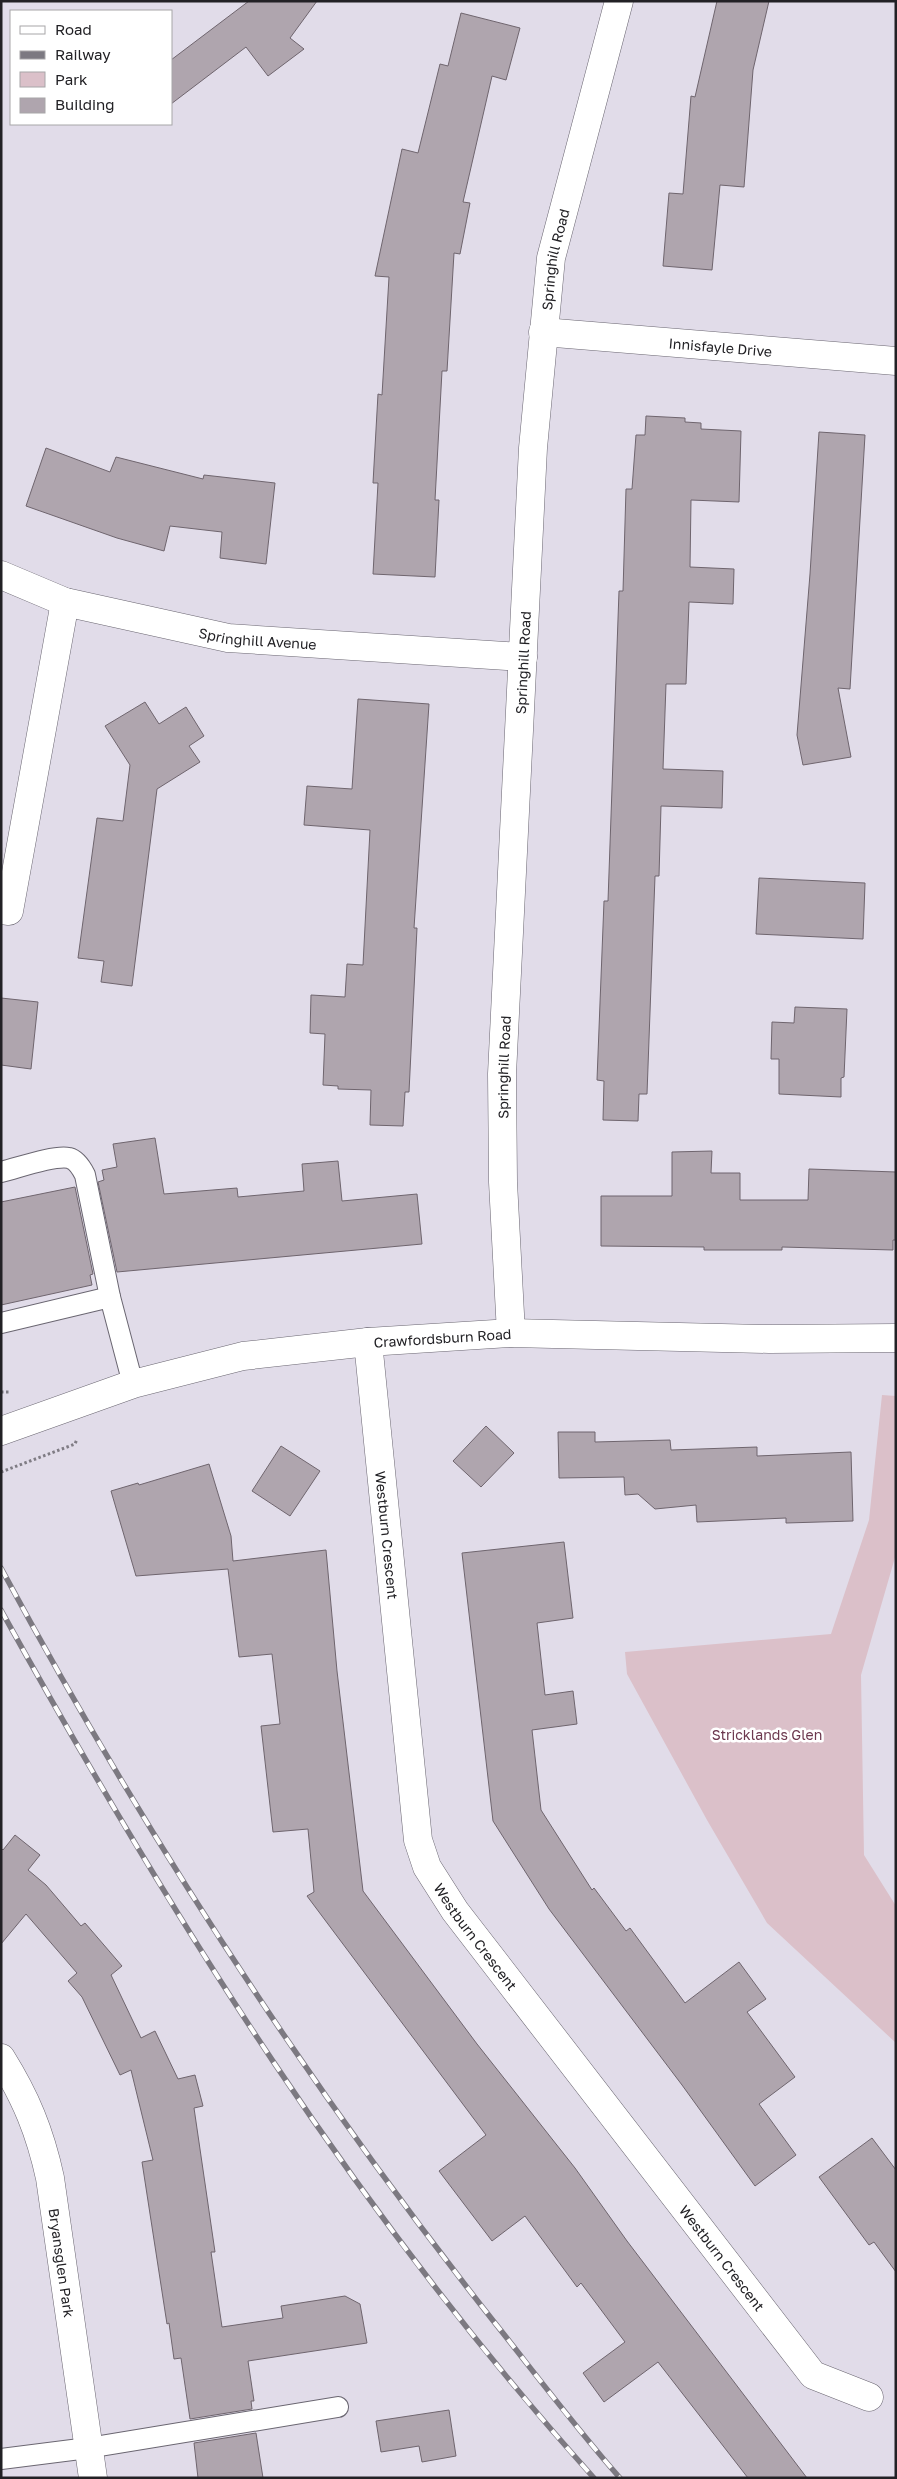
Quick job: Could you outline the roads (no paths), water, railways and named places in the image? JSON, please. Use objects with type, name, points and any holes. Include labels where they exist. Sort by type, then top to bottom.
[{"type":"street","name":"Springhill Road","points":[[511,1333],[503,1182],[502,1074],[533,448],[551,258],[619,1]]},
{"type":"street","name":"Innisfayle Drive","points":[[543,332],[896,361]]},
{"type":"street","name":"Springhill Avenue","points":[[1,575],[65,602],[228,638],[523,657]]},
{"type":"street","points":[[1,910],[9,911],[65,602]]},
{"type":"street","name":"Crawfordsburn Road","points":[[1,1430],[133,1384],[243,1356],[368,1342],[511,1333],[751,1339],[896,1338]]},
{"type":"street","name":"Westburn Crescent","points":[[368,1342],[418,1840],[427,1866],[456,1911],[813,2375],[869,2397]]},
{"type":"street","name":"Bryansglen Park","points":[[1,2058],[32,2114],[43,2145],[50,2178],[93,2478]]},
{"type":"lane","points":[[1,1172],[69,1158],[80,1166],[85,1175],[110,1297],[133,1384]]},
{"type":"lane","points":[[1,1323],[110,1297]]},
{"type":"lane","points":[[1,2458],[88,2448],[338,2407]]},
{"type":"railway","points":[[1,1568],[111,1764],[230,1954],[292,2047],[356,2139],[423,2229],[555,2399],[620,2478]]},
{"type":"railway","points":[[1,1610],[132,1838],[201,1950],[273,2061],[348,2169],[426,2275],[508,2378],[594,2478]]},
{"type":"park label","name":"Stricklands Glen","points":[[767,1734]]}]
